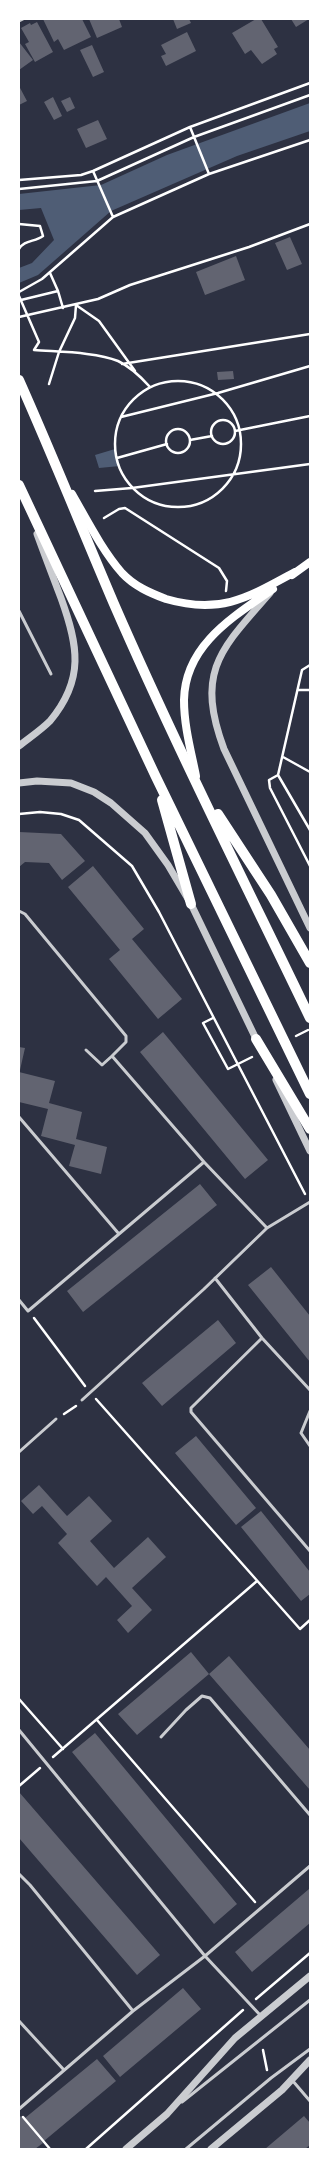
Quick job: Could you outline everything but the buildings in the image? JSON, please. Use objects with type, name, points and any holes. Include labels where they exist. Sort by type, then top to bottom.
[{"type":"main road","points":[[19,380],[62,476],[115,605],[197,783],[310,1018]]},
{"type":"main road","points":[[62,476],[103,548],[123,574],[137,586],[156,595],[182,603],[206,606],[230,603],[247,597],[295,572]]},
{"type":"main road","points":[[21,489],[155,775],[310,1094]]},
{"type":"main road","points":[[310,562],[229,620],[214,633],[194,661],[186,679],[184,700],[185,720],[197,783],[271,895],[310,964]]},
{"type":"main road","points":[[155,775],[191,904]]},
{"type":"main road","points":[[256,1039],[310,1128]]},
{"type":"street","points":[[19,746],[49,722],[61,705],[72,683],[76,664],[71,628],[21,489]]},
{"type":"street","points":[[276,587],[226,646],[217,664],[212,685],[211,703],[215,724],[224,749],[310,928]]},
{"type":"street","points":[[19,783],[37,781],[71,783],[94,792],[111,803],[145,833],[168,865],[191,904],[310,1151]]},
{"type":"street","points":[[126,2149],[167,2114],[235,2038],[310,1976]]},
{"type":"street","points":[[211,2149],[292,2080],[310,2060]]},
{"type":"lane","points":[[19,22],[24,19]]},
{"type":"lane","points":[[19,611],[51,674]]},
{"type":"lane","points":[[19,911],[25,914],[126,1036],[126,1042],[102,1065],[86,1050]]},
{"type":"lane","points":[[112,1056],[204,1162],[267,1228]]},
{"type":"lane","points":[[19,1117],[120,1234]]},
{"type":"lane","points":[[19,1300],[28,1311],[204,1162]]},
{"type":"lane","points":[[82,1400],[215,1278],[267,1228],[309,1202]]},
{"type":"lane","points":[[215,1278],[262,1338],[310,1390]]},
{"type":"lane","points":[[262,1338],[191,1408],[191,1412],[310,1551]]},
{"type":"lane","points":[[310,1412],[300,1433],[310,1446]]},
{"type":"lane","points":[[19,1452],[56,1418]]},
{"type":"lane","points":[[161,1737],[186,1710],[202,1696],[210,1698],[310,1815]]},
{"type":"lane","points":[[20,1733],[47,1763],[205,1956],[261,2016]]},
{"type":"lane","points":[[19,2109],[133,2011],[205,1956],[310,1866]]},
{"type":"lane","points":[[19,1874],[30,1885],[133,2011]]},
{"type":"lane","points":[[167,2114],[310,2000]]},
{"type":"lane","points":[[19,2020],[64,2070]]},
{"type":"lane","points":[[186,2149],[271,2078],[310,2049]]},
{"type":"lane","points":[[292,2080],[310,2101]]},
{"type":"path","points":[[19,180],[81,175],[93,171],[190,127],[310,83]]},
{"type":"path","points":[[19,189],[97,181],[194,137],[310,95]]},
{"type":"path","points":[[190,127],[209,174]]},
{"type":"path","points":[[19,292],[30,288],[50,273],[113,216],[209,174],[310,140]]},
{"type":"path","points":[[93,171],[113,216]]},
{"type":"path","points":[[19,224],[40,226],[43,236],[36,241],[27,241],[21,245],[19,249]]},
{"type":"path","points":[[19,318],[76,305],[130,285],[249,247],[310,224]]},
{"type":"path","points":[[50,273],[58,291],[63,308]]},
{"type":"path","points":[[21,300],[58,291]]},
{"type":"path","points":[[19,296],[39,342],[34,350],[93,356],[122,364],[136,372]]},
{"type":"path","points":[[49,384],[59,352],[75,318],[76,305]]},
{"type":"path","points":[[76,305],[99,321],[128,362],[150,387]]},
{"type":"path","points":[[122,364],[310,334]]},
{"type":"path","points":[[121,417],[218,393],[310,366]]},
{"type":"path","points":[[180,379],[200,383],[218,393],[232,408],[240,430],[242,448],[238,468],[227,485],[211,499],[192,506],[170,507],[150,501],[132,488],[116,458],[114,449],[116,427],[131,402],[141,392],[150,387],[159,382],[180,379]]},
{"type":"path","points":[[236,431],[310,416]]},
{"type":"path","points":[[222,420],[233,424],[236,431],[231,442],[224,444],[216,442],[212,436],[215,424],[222,420]]},
{"type":"path","points":[[176,429],[184,430],[190,440],[188,447],[182,452],[175,452],[167,444],[168,436],[176,429]]},
{"type":"path","points":[[190,440],[212,436]]},
{"type":"path","points":[[116,458],[167,444]]},
{"type":"path","points":[[95,490],[132,488],[310,464]]},
{"type":"path","points":[[104,518],[118,509],[126,508],[219,568],[227,581],[226,596]]},
{"type":"path","points":[[310,665],[302,670],[284,757],[278,775],[269,780],[270,788],[310,866]]},
{"type":"path","points":[[299,690],[310,690]]},
{"type":"path","points":[[284,757],[310,772]]},
{"type":"path","points":[[278,775],[310,830]]},
{"type":"path","points":[[19,814],[54,814],[79,820],[132,866],[159,912],[309,1202]]},
{"type":"path","points":[[213,1018],[203,1023],[228,1069]]},
{"type":"path","points":[[28,1311],[90,1392],[300,1630],[310,1620]]},
{"type":"path","points":[[19,1786],[257,1581]]},
{"type":"path","points":[[19,1699],[63,1749]]},
{"type":"path","points":[[96,1720],[261,1908]]},
{"type":"path","points":[[86,2149],[310,1953]]},
{"type":"path","points":[[307,1956],[310,1959]]},
{"type":"path","points":[[19,2113],[50,2149]]},
{"type":"water","points":[[310,103],[310,131],[237,156],[111,211],[38,275],[19,283],[19,268],[32,263],[54,240],[41,208],[19,210],[19,194],[101,185],[167,155]]},
{"type":"water","points":[[115,449],[120,466],[99,468],[95,455]]}]
